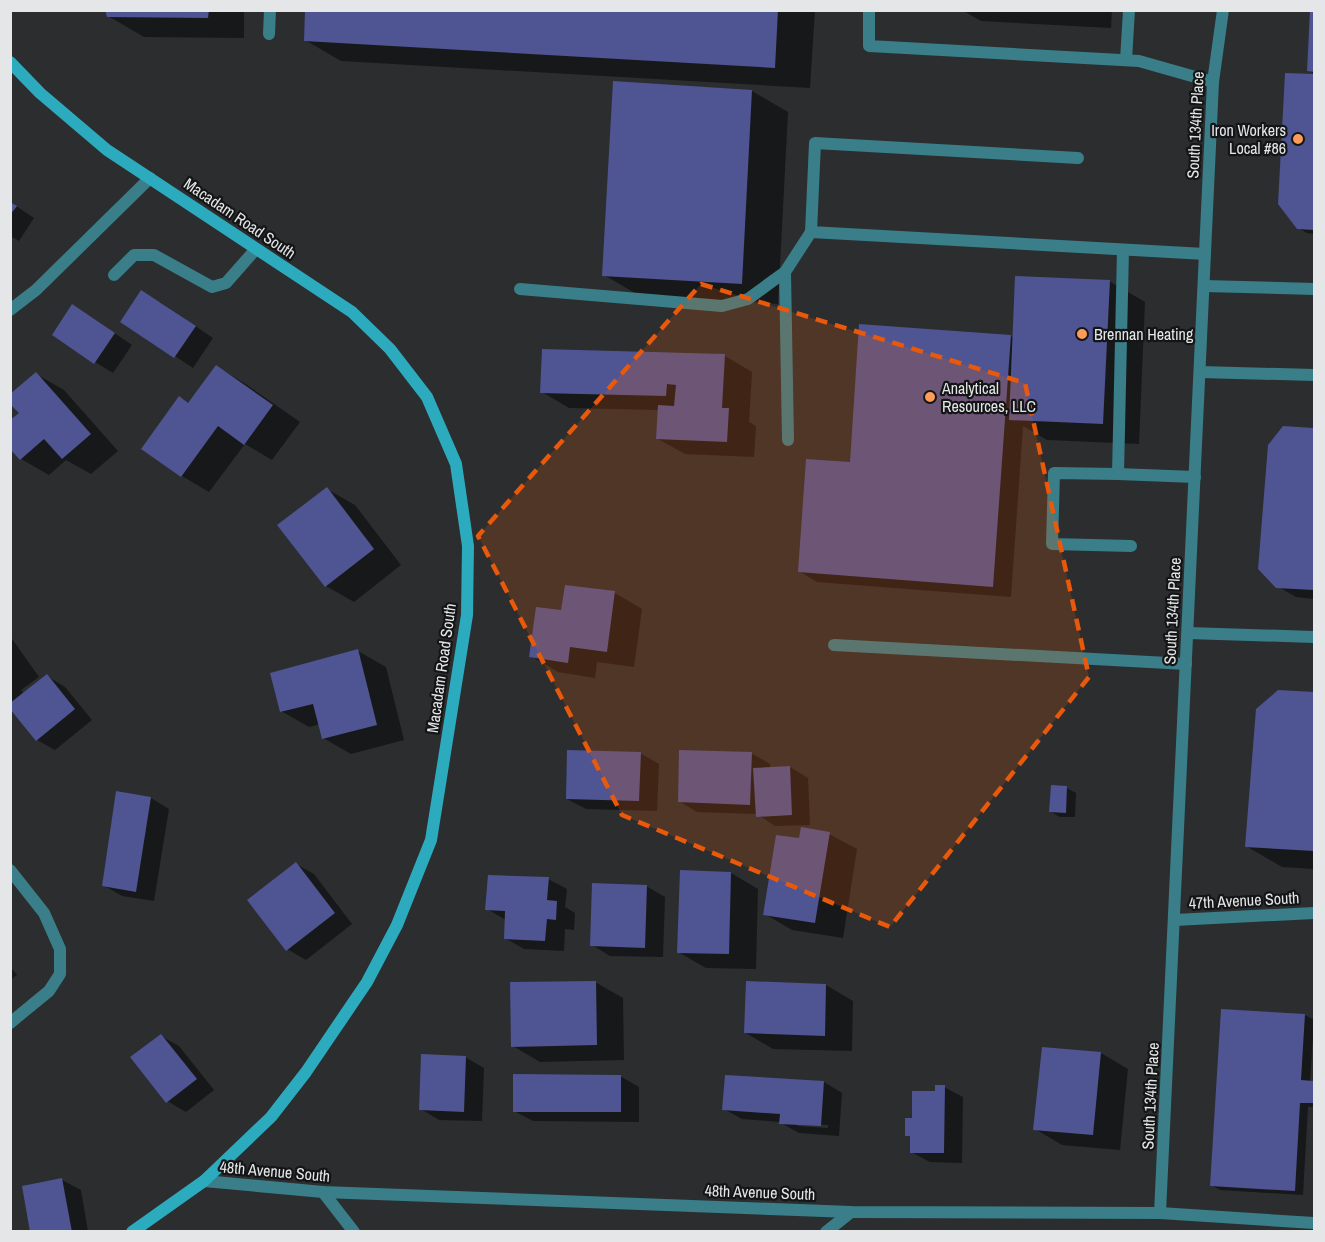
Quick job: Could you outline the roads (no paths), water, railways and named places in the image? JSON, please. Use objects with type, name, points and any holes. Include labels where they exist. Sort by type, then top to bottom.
[{"type":"street","points":[[269,34],[270,10]]},
{"type":"street","points":[[869,10],[869,46],[1139,61],[1213,82]]},
{"type":"street","points":[[1126,60],[1130,10]]},
{"type":"street","name":"South 134th Place","points":[[1160,1213],[1213,82],[1223,10]]},
{"type":"street","name":"Macadam Road South","points":[[10,62],[40,93],[107,150],[352,312],[390,349],[427,397],[456,464],[468,546],[467,615],[430,840],[397,925],[367,982],[306,1072],[271,1117],[204,1181],[132,1232]]},
{"type":"street","points":[[520,289],[722,306],[748,299],[785,272],[811,232],[816,143],[1078,158]]},
{"type":"street","points":[[10,310],[36,290],[150,178]]},
{"type":"street","points":[[811,232],[1205,254]]},
{"type":"street","points":[[114,275],[134,255],[154,255],[212,287],[226,284],[256,249]]},
{"type":"street","points":[[1118,474],[1123,250]]},
{"type":"street","points":[[785,272],[788,440]]},
{"type":"street","points":[[1204,286],[1314,289]]},
{"type":"street","points":[[1200,372],[1314,375]]},
{"type":"street","points":[[1131,546],[1052,544],[1054,473],[1195,477]]},
{"type":"street","points":[[1188,633],[1314,636]]},
{"type":"street","points":[[834,645],[1186,664]]},
{"type":"street","points":[[10,870],[44,912],[60,949],[60,974],[49,991],[10,1023]]},
{"type":"street","name":"47th Avenue South","points":[[1175,920],[1314,913]]},
{"type":"street","name":"48th Avenue South","points":[[204,1181],[323,1192],[851,1212],[1160,1213],[1314,1223]]},
{"type":"street","points":[[323,1192],[354,1232]]},
{"type":"street","points":[[826,1232],[851,1212]]},
{"type":"place","name":"Iron Workers Local #86","points":[[1298,139]]},
{"type":"place","name":"Brennan Heating","points":[[1082,334]]},
{"type":"place","name":"Analytical Resources, LLC","points":[[930,397]]}]
